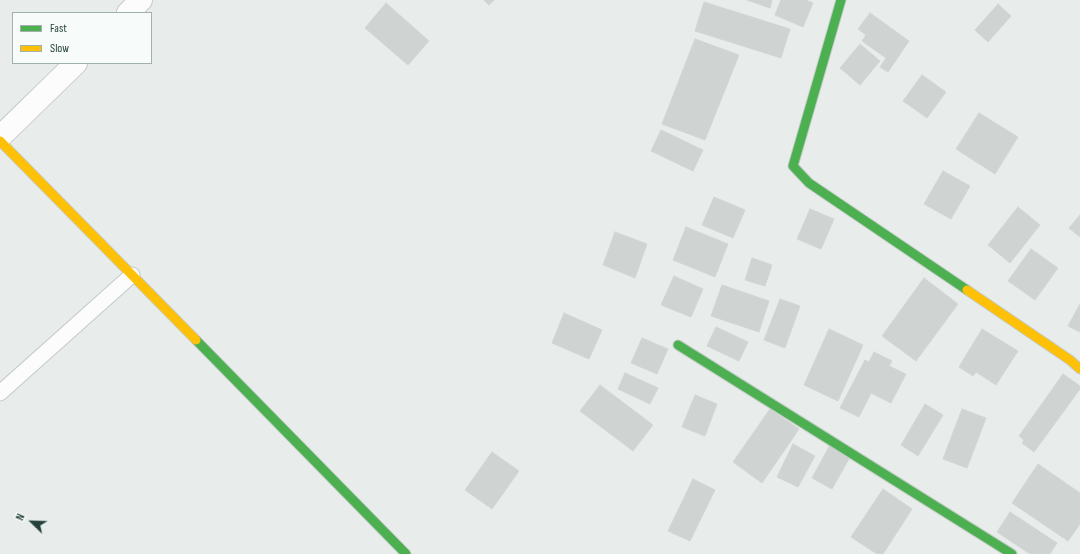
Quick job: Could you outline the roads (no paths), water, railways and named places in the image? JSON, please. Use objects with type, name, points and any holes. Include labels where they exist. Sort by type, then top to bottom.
[{"type":"street","points":[[841,0],[793,166],[809,184],[1070,360],[1080,369]]},
{"type":"street","points":[[0,137],[75,64]]},
{"type":"street","points":[[0,141],[406,554]]},
{"type":"street","points":[[678,345],[1012,554]]},
{"type":"lane","points":[[0,393],[132,275]]}]
